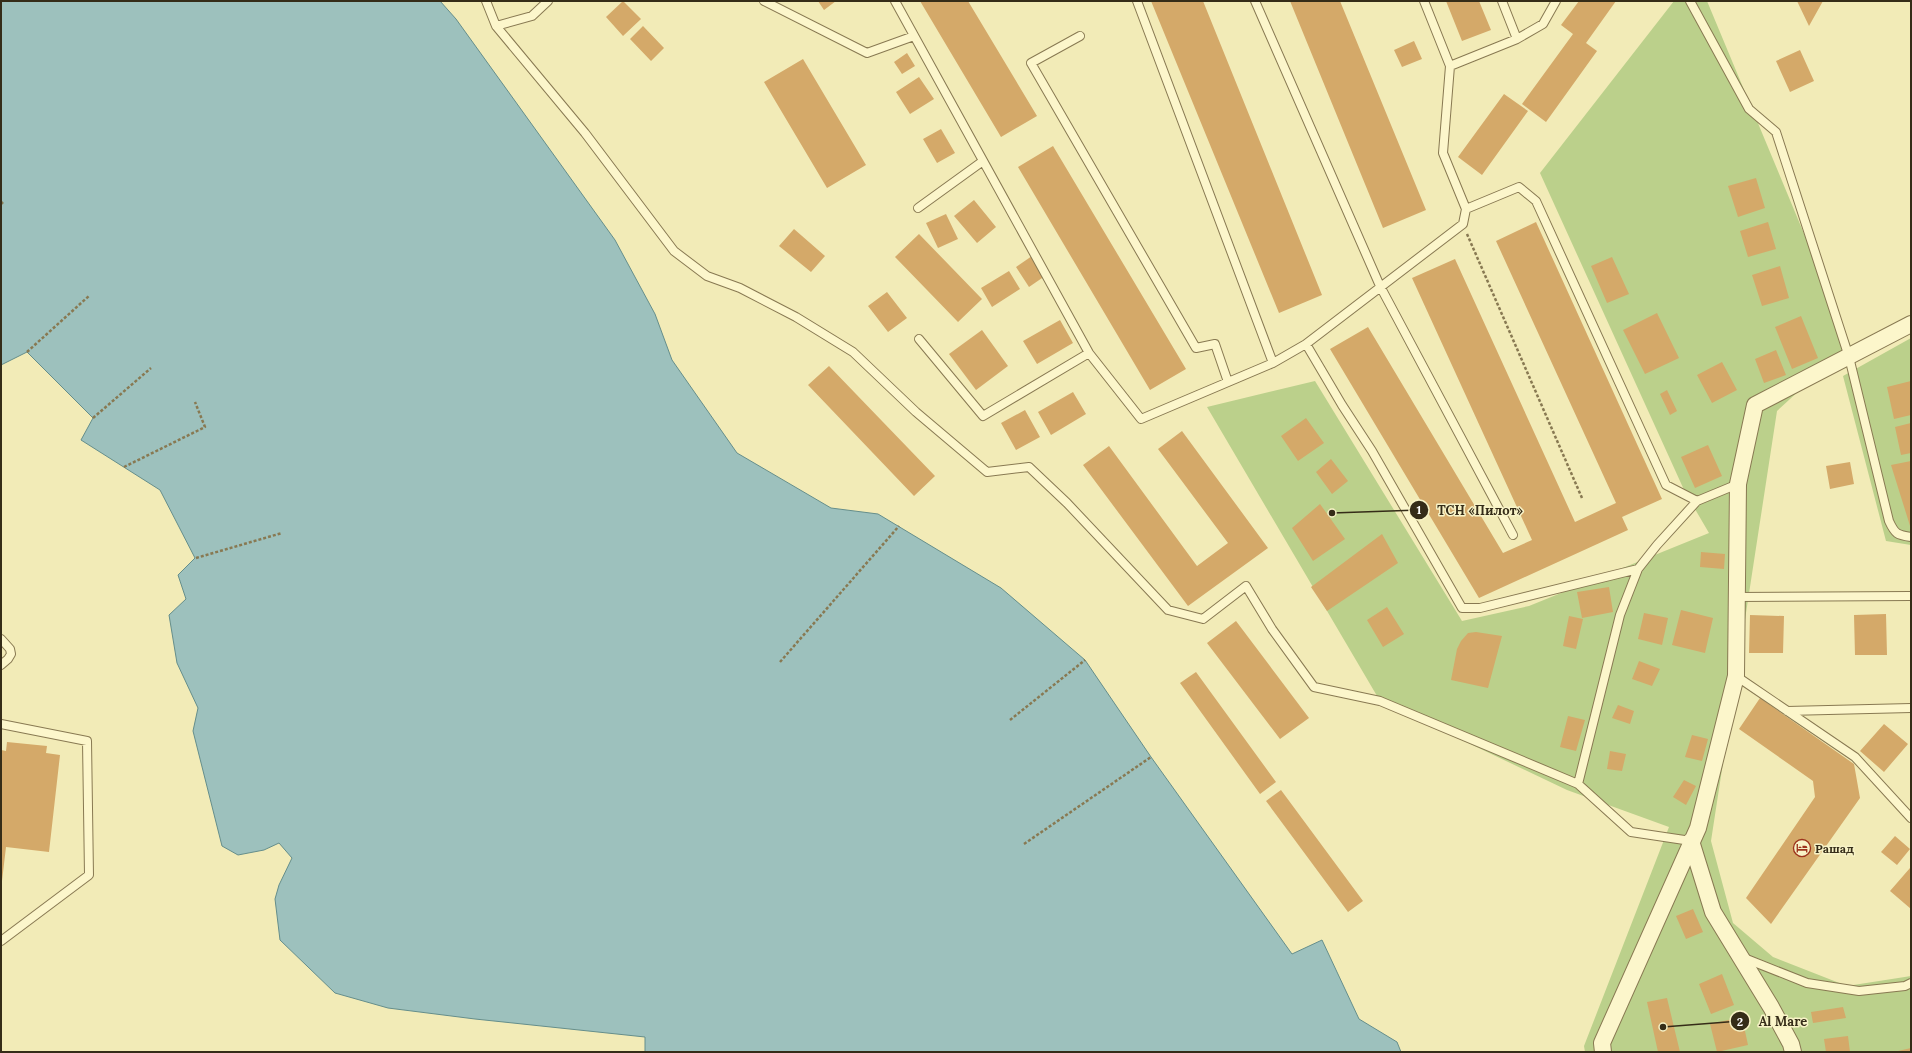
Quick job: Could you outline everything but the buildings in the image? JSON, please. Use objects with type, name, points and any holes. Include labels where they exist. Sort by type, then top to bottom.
[{"type":"street","points":[[1603,1052],[1602,1044],[1690,842],[1698,828],[1736,676],[1738,484],[1754,405],[1911,324]]},
{"type":"street","points":[[1690,842],[1713,912],[1771,1007],[1791,1044],[1793,1052]]},
{"type":"lane","points":[[486,1],[496,26],[585,133],[674,251],[707,276],[740,288],[796,317],[853,352],[916,412],[987,472],[1029,467],[1068,503],[1168,610],[1203,619],[1246,586],[1272,629],[1314,687],[1380,702],[1578,784],[1631,832],[1690,842]]},
{"type":"lane","points":[[496,26],[532,16],[548,1]]},
{"type":"lane","points":[[764,1],[866,53],[914,36]]},
{"type":"lane","points":[[895,1],[1089,353],[1141,419],[1272,363],[1306,344],[1463,224],[1466,209],[1442,153],[1450,66],[1424,1]]},
{"type":"lane","points":[[1137,1],[1272,363]]},
{"type":"lane","points":[[1255,1],[1380,286],[1513,535]]},
{"type":"lane","points":[[1502,1],[1517,39]]},
{"type":"lane","points":[[1450,66],[1517,39],[1542,24],[1556,1]]},
{"type":"lane","points":[[1690,1],[1749,110],[1776,132],[1849,357],[1889,521],[1894,531],[1900,536],[1911,538]]},
{"type":"lane","points":[[1080,36],[1031,63],[1196,348],[1215,344],[1228,382]]},
{"type":"lane","points":[[918,208],[983,161]]},
{"type":"lane","points":[[1466,209],[1519,187],[1536,201],[1666,485],[1697,500]]},
{"type":"lane","points":[[919,339],[983,416],[1089,353]]},
{"type":"lane","points":[[1306,344],[1342,405],[1372,450],[1462,608],[1480,608],[1638,569]]},
{"type":"lane","points":[[1578,784],[1620,615],[1638,569],[1697,500],[1738,484]]},
{"type":"lane","points":[[1737,597],[1911,596]]},
{"type":"lane","points":[[1,639],[10,649],[11,654],[8,660],[1,665]]},
{"type":"lane","points":[[1736,676],[1855,757],[1911,818]]},
{"type":"lane","points":[[1787,711],[1911,708]]},
{"type":"lane","points":[[1,724],[87,741],[89,875],[1,941]]},
{"type":"lane","points":[[1739,956],[1807,983],[1859,991],[1905,986],[1911,983]]},
{"type":"path","points":[[1463,224],[1582,498]]},
{"type":"path","points":[[27,352],[90,295]]},
{"type":"path","points":[[93,418],[151,368]]},
{"type":"path","points":[[124,467],[205,426],[195,402]]},
{"type":"path","points":[[780,662],[898,526]]},
{"type":"path","points":[[196,558],[282,533]]},
{"type":"path","points":[[1010,720],[1085,660]]},
{"type":"path","points":[[1024,844],[1151,757]]},
{"type":"green space","points":[[1674,1],[1707,1],[1850,344],[1777,411],[1711,841],[1733,923],[1773,957],[1847,986],[1911,976],[1911,1052],[1585,1052],[1584,1046],[1669,827],[1567,790],[1380,701],[1207,407],[1315,381],[1462,621],[1529,606],[1709,533],[1685,492],[1540,173]]},
{"type":"green space","points":[[1911,338],[1911,545],[1886,541],[1843,376]]},
{"type":"water","points":[[1,1],[440,1],[456,19],[615,240],[655,314],[672,360],[737,453],[831,508],[878,514],[1001,588],[1085,660],[1151,757],[1292,954],[1322,940],[1359,1019],[1397,1042],[1401,1052],[645,1052],[645,1037],[388,1008],[335,993],[280,940],[275,899],[279,885],[292,858],[279,843],[264,850],[238,855],[222,846],[193,731],[198,708],[177,663],[169,615],[186,599],[178,575],[195,558],[160,490],[81,440],[93,418],[27,352],[1,365]]},
{"type":"place","name":"ТСН «Пилот»","points":[[1332,513]]},
{"type":"place","name":"Рашад","points":[[1802,848]]},
{"type":"place","name":"Al Mare","points":[[1663,1027]]}]
